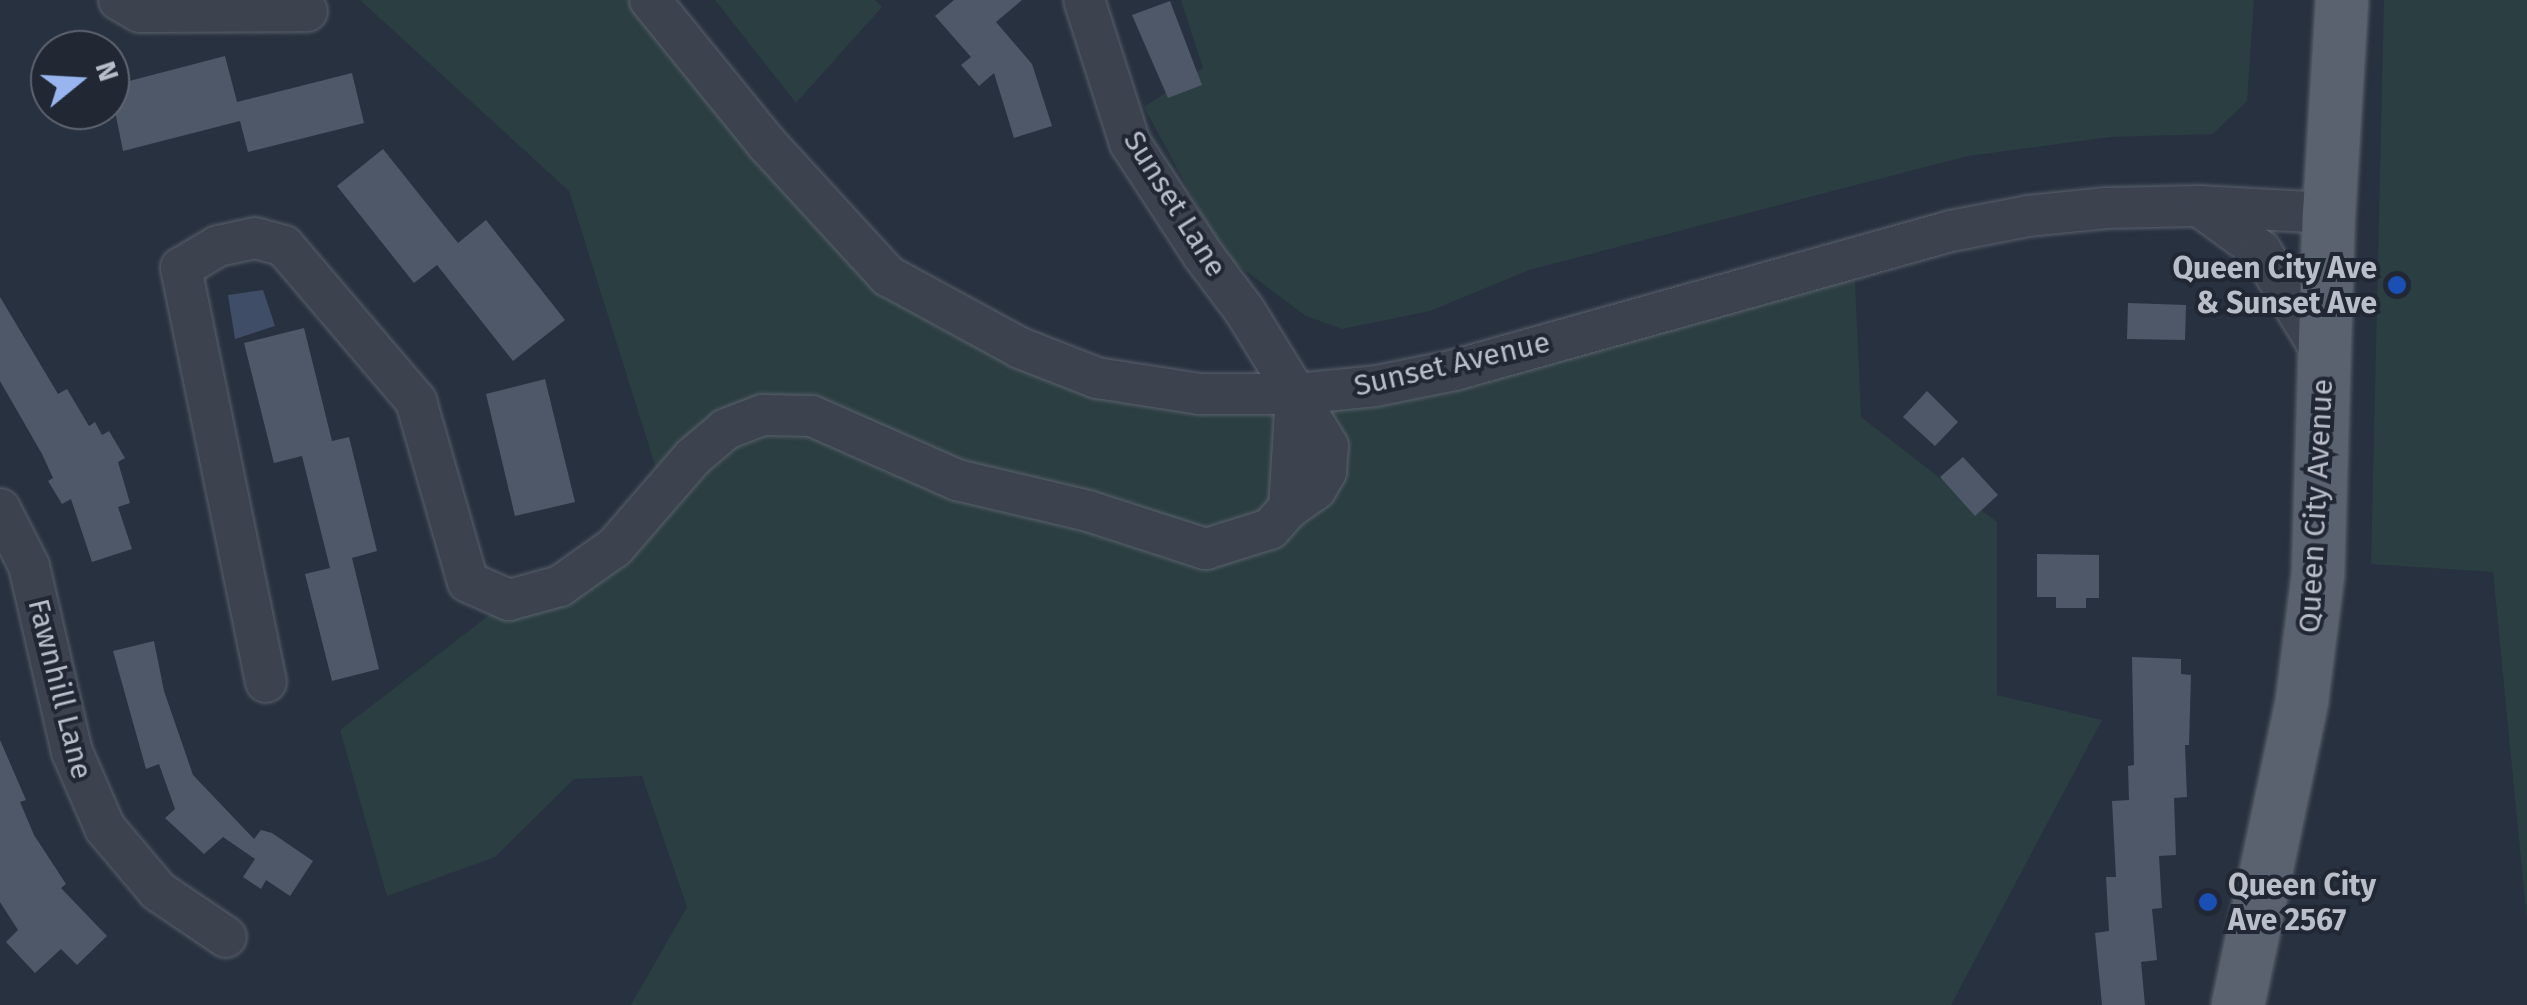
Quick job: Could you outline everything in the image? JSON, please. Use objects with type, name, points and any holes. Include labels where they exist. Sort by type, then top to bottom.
[{"type":"main road","name":"Queen City Avenue","points":[[2238,1005],[2302,700],[2318,575],[2329,213],[2342,0]]},
{"type":"street","points":[[119,0],[140,12],[184,5],[307,10]]},
{"type":"street","name":"Sunset Avenue","points":[[650,0],[767,144],[888,276],[1020,348],[1097,378],[1200,394],[1296,394],[1454,370],[1951,231],[2107,208],[2199,206],[2329,213]]},
{"type":"street","name":"Sunset Lane","points":[[1084,0],[1130,142],[1203,256],[1246,310],[1296,394]]},
{"type":"street","points":[[2199,206],[2261,251],[2324,355]]},
{"type":"street","points":[[266,682],[181,268],[218,246],[255,238],[284,246],[416,402],[468,582],[509,600],[560,586],[615,547],[693,458],[726,429],[763,415],[812,416],[958,480],[1088,511],[1206,549],[1270,529],[1288,508],[1296,394]]},
{"type":"street","name":"Fawnhill Lane","points":[[7,535],[72,752],[105,828],[158,891],[226,937]]},
{"type":"shaded area","points":[[360,0],[650,0],[888,276],[1020,348],[1296,394],[1854,257],[1861,417],[1997,522],[1997,695],[2102,720],[1951,1005],[631,1005],[687,907],[642,776],[574,779],[495,857],[387,896],[340,730],[509,600],[664,494],[569,191]]},
{"type":"shaded area","points":[[715,0],[875,0],[882,7],[796,103]]},
{"type":"shaded area","points":[[1181,0],[2254,0],[2247,101],[2213,134],[2110,137],[1968,156],[1529,270],[1430,311],[1342,329],[1306,316],[1235,263],[1212,233],[1144,107],[1203,68]]},
{"type":"shaded area","points":[[2384,0],[2527,0],[2527,921],[2493,572],[2371,564]]},
{"type":"water","points":[[263,290],[275,326],[235,339],[228,295]]},
{"type":"building","points":[[954,0],[1022,0],[996,22],[1032,64],[1052,126],[1014,138],[994,73],[979,86],[961,65],[971,57],[935,16]]},
{"type":"building","points":[[1170,1],[1202,85],[1168,98],[1132,15]]},
{"type":"building","points":[[225,56],[237,102],[352,73],[364,123],[248,152],[240,121],[123,151],[119,130],[130,130],[130,81]]},
{"type":"building","points":[[383,149],[458,243],[486,220],[565,320],[513,361],[437,265],[414,283],[337,186]]},
{"type":"building","points":[[0,297],[58,394],[67,389],[89,426],[95,422],[102,435],[109,431],[125,458],[118,462],[130,503],[118,507],[132,549],[92,562],[71,499],[62,504],[48,481],[53,478],[42,454],[0,381]]},
{"type":"building","points":[[2128,303],[2186,305],[2185,340],[2127,339]]},
{"type":"building","points":[[304,328],[332,441],[349,437],[377,551],[352,558],[379,669],[332,681],[305,574],[330,568],[302,456],[274,463],[244,343]]},
{"type":"building","points":[[545,379],[575,502],[515,516],[486,394]]},
{"type":"building","points":[[1927,391],[1958,422],[1935,446],[1903,417]]},
{"type":"building","points":[[1963,457],[1998,495],[1975,516],[1940,477]]},
{"type":"building","points":[[2037,554],[2099,555],[2099,598],[2086,598],[2086,608],[2056,608],[2056,597],[2037,597]]},
{"type":"building","points":[[154,641],[164,691],[193,775],[254,839],[261,830],[272,833],[313,861],[290,896],[266,880],[261,889],[243,877],[255,859],[223,837],[204,854],[165,818],[175,809],[159,764],[146,769],[113,651]]},
{"type":"building","points":[[2132,657],[2181,659],[2181,674],[2191,675],[2189,745],[2185,745],[2187,797],[2174,798],[2176,855],[2159,856],[2162,908],[2152,909],[2157,960],[2141,962],[2145,1005],[2102,1005],[2095,933],[2109,931],[2106,877],[2116,877],[2112,801],[2129,800],[2128,766],[2134,765]]},
{"type":"building","points":[[0,740],[26,800],[20,802],[34,835],[66,884],[61,888],[107,936],[77,965],[61,949],[35,973],[6,942],[18,930],[0,902]]},
{"type":"place","name":"Queen City Ave & Sunset Ave","points":[[2397,285]]},
{"type":"place","name":"Queen City Ave 2567","points":[[2208,902]]}]
